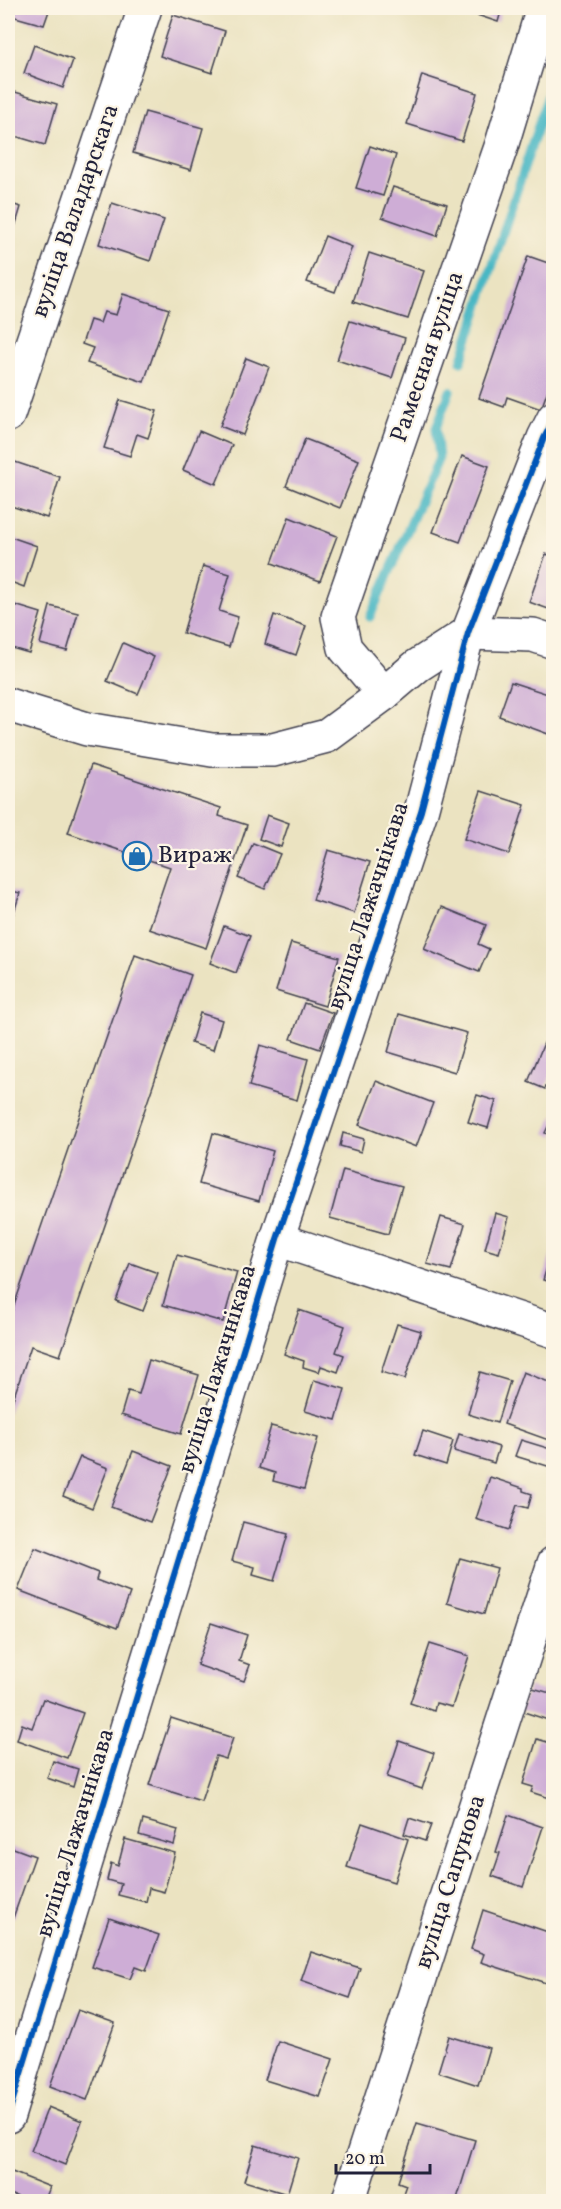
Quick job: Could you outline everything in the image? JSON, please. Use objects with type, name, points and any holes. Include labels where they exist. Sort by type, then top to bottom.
[{"type":"street","name":"вуліца Валадарскага","points":[[8,415],[145,8]]},
{"type":"street","name":"Рамесная вуліца","points":[[384,694],[345,648],[338,617],[501,147],[543,8]]},
{"type":"street","name":"вуліца Лажачнікава","points":[[8,2116],[277,1239],[421,811],[468,633],[544,438],[554,418]]},
{"type":"street","points":[[8,705],[87,729],[212,750],[273,750],[327,736],[384,694],[417,666],[468,633],[532,635],[554,642]]},
{"type":"street","points":[[277,1239],[554,1331]]},
{"type":"street","name":"вуліца Сапунова","points":[[348,2202],[554,1563]]},
{"type":"building","points":[[8,8],[50,8],[44,25],[8,15]]},
{"type":"building","points":[[456,8],[502,8],[498,22]]},
{"type":"building","points":[[173,15],[225,31],[212,73],[160,56]]},
{"type":"building","points":[[34,45],[73,60],[63,88],[24,73]]},
{"type":"building","points":[[422,75],[477,93],[462,141],[407,124]]},
{"type":"building","points":[[8,90],[57,104],[45,145],[8,134]]},
{"type":"building","points":[[145,112],[203,128],[191,170],[133,153]]},
{"type":"building","points":[[370,146],[396,155],[383,196],[356,188]]},
{"type":"building","points":[[393,187],[447,204],[437,236],[382,217]]},
{"type":"building","points":[[8,203],[21,207],[8,250]]},
{"type":"building","points":[[112,203],[164,220],[150,261],[99,244]]},
{"type":"building","points":[[325,236],[352,247],[335,292],[307,282]]},
{"type":"building","points":[[369,253],[424,271],[408,319],[353,302]]},
{"type":"building","points":[[528,256],[554,265],[554,373],[541,409],[507,397],[504,407],[479,398]]},
{"type":"building","points":[[123,294],[169,309],[144,382],[87,363],[93,348],[82,344],[90,320],[100,323],[104,312],[116,315]]},
{"type":"building","points":[[350,321],[405,338],[392,378],[337,360]]},
{"type":"building","points":[[246,358],[269,367],[243,435],[220,426]]},
{"type":"building","points":[[120,400],[157,411],[148,438],[137,434],[130,456],[104,448]]},
{"type":"building","points":[[199,431],[232,445],[216,484],[183,470]]},
{"type":"building","points":[[305,439],[359,460],[340,508],[286,486]]},
{"type":"building","points":[[462,456],[489,466],[460,542],[433,532]]},
{"type":"building","points":[[9,460],[60,477],[47,518],[8,505]]},
{"type":"building","points":[[289,517],[337,536],[320,581],[272,563]]},
{"type":"building","points":[[8,536],[37,546],[24,587],[8,581]]},
{"type":"building","points":[[546,554],[554,557],[554,611],[529,602]]},
{"type":"building","points":[[203,566],[230,574],[219,611],[238,617],[229,647],[183,633]]},
{"type":"building","points":[[8,603],[41,613],[29,653],[8,647]]},
{"type":"building","points":[[50,606],[78,613],[67,651],[40,644]]},
{"type":"building","points":[[274,615],[306,626],[296,655],[265,644]]},
{"type":"building","points":[[123,643],[154,657],[138,694],[107,681]]},
{"type":"building","points":[[511,682],[554,696],[554,731],[551,735],[499,716]]},
{"type":"building","points":[[91,765],[221,808],[219,816],[247,825],[206,948],[149,929],[170,867],[68,833]]},
{"type":"building","points":[[481,791],[525,805],[509,854],[464,839]]},
{"type":"building","points":[[267,815],[289,823],[281,847],[259,839]]},
{"type":"building","points":[[253,843],[280,854],[265,889],[238,878]]},
{"type":"building","points":[[328,850],[370,862],[354,913],[313,900]]},
{"type":"building","points":[[8,890],[20,893],[8,931]]},
{"type":"building","points":[[442,907],[486,925],[478,944],[489,949],[479,972],[424,949]]},
{"type":"building","points":[[224,926],[250,936],[236,973],[210,963]]},
{"type":"building","points":[[291,943],[339,957],[325,1006],[276,991]]},
{"type":"building","points":[[135,955],[191,975],[60,1356],[31,1346],[8,1414],[8,1323]]},
{"type":"building","points":[[304,1003],[333,1013],[320,1049],[291,1039]]},
{"type":"building","points":[[200,1013],[222,1020],[213,1050],[191,1043]]},
{"type":"building","points":[[399,1014],[467,1033],[455,1072],[388,1052]]},
{"type":"building","points":[[544,1043],[554,1046],[554,1069],[545,1089],[528,1082]]},
{"type":"building","points":[[260,1045],[308,1059],[297,1100],[249,1086]]},
{"type":"building","points":[[376,1081],[433,1103],[416,1147],[359,1125]]},
{"type":"building","points":[[477,1095],[496,1101],[488,1128],[468,1122]]},
{"type":"building","points":[[554,1114],[554,1137],[545,1133]]},
{"type":"building","points":[[213,1133],[273,1151],[259,1201],[199,1184]]},
{"type":"building","points":[[343,1133],[364,1139],[361,1152],[340,1146]]},
{"type":"building","points":[[343,1170],[402,1186],[388,1234],[330,1218]]},
{"type":"building","points":[[495,1213],[509,1217],[499,1253],[485,1249]]},
{"type":"building","points":[[441,1217],[465,1224],[451,1270],[427,1264]]},
{"type":"building","points":[[554,1245],[554,1283],[543,1280]]},
{"type":"building","points":[[177,1255],[237,1272],[223,1322],[163,1305]]},
{"type":"building","points":[[130,1263],[158,1273],[143,1311],[116,1301]]},
{"type":"building","points":[[299,1310],[345,1326],[336,1352],[344,1355],[338,1372],[321,1366],[319,1372],[303,1367],[304,1361],[284,1354]]},
{"type":"building","points":[[397,1324],[421,1331],[405,1379],[381,1372]]},
{"type":"building","points":[[149,1360],[199,1375],[181,1434],[121,1415],[128,1391],[139,1394]]},
{"type":"building","points":[[480,1372],[510,1381],[497,1423],[468,1414]]},
{"type":"building","points":[[523,1372],[554,1384],[554,1442],[504,1424]]},
{"type":"building","points":[[314,1380],[345,1389],[336,1420],[305,1411]]},
{"type":"building","points":[[271,1426],[318,1438],[304,1489],[273,1481],[275,1473],[259,1468]]},
{"type":"building","points":[[423,1431],[453,1441],[446,1465],[415,1455]]},
{"type":"building","points":[[459,1434],[499,1447],[494,1463],[454,1451]]},
{"type":"building","points":[[521,1440],[554,1450],[554,1468],[515,1456]]},
{"type":"building","points":[[133,1451],[172,1466],[150,1522],[111,1507]]},
{"type":"building","points":[[80,1457],[108,1468],[92,1508],[63,1496]]},
{"type":"building","points":[[490,1477],[523,1488],[523,1491],[532,1494],[528,1508],[517,1505],[509,1530],[476,1519]]},
{"type":"building","points":[[243,1522],[288,1534],[274,1581],[253,1575],[255,1567],[232,1561]]},
{"type":"building","points":[[35,1548],[98,1573],[96,1580],[130,1593],[117,1628],[18,1590]]},
{"type":"building","points":[[460,1558],[497,1568],[484,1614],[447,1603]]},
{"type":"building","points":[[211,1623],[247,1635],[239,1661],[250,1665],[244,1681],[197,1665]]},
{"type":"building","points":[[430,1644],[469,1656],[452,1707],[436,1703],[434,1711],[410,1703]]},
{"type":"building","points":[[529,1687],[554,1694],[554,1722],[521,1711]]},
{"type":"building","points":[[43,1699],[83,1713],[67,1758],[17,1740],[22,1724],[32,1728]]},
{"type":"building","points":[[171,1718],[233,1738],[226,1759],[216,1756],[201,1801],[149,1785]]},
{"type":"building","points":[[537,1739],[554,1744],[554,1793],[551,1792],[549,1798],[531,1792],[533,1787],[523,1784]]},
{"type":"building","points":[[399,1741],[434,1753],[422,1789],[387,1777]]},
{"type":"building","points":[[53,1761],[78,1769],[73,1787],[47,1778]]},
{"type":"building","points":[[508,1815],[543,1827],[523,1887],[492,1876],[500,1853],[496,1852]]},
{"type":"building","points":[[409,1818],[431,1825],[425,1841],[404,1834]]},
{"type":"building","points":[[143,1820],[178,1830],[174,1845],[139,1835]]},
{"type":"building","points":[[362,1823],[408,1839],[394,1882],[347,1867]]},
{"type":"building","points":[[125,1839],[175,1853],[164,1892],[149,1888],[146,1902],[118,1895],[121,1884],[107,1880],[111,1863],[118,1866]]},
{"type":"building","points":[[8,1846],[35,1856],[13,1918],[8,1916]]},
{"type":"building","points":[[483,1910],[554,1934],[554,1971],[549,1984],[481,1962],[484,1954],[471,1949]]},
{"type":"building","points":[[109,1918],[159,1935],[146,1971],[135,1967],[130,1979],[92,1967]]},
{"type":"building","points":[[311,1952],[360,1968],[350,1998],[301,1981]]},
{"type":"building","points":[[78,2010],[115,2023],[87,2100],[50,2086]]},
{"type":"building","points":[[449,2036],[489,2048],[478,2085],[438,2072]]},
{"type":"building","points":[[278,2041],[333,2059],[320,2097],[265,2080]]},
{"type":"building","points":[[48,2107],[82,2121],[65,2165],[31,2151]]},
{"type":"building","points":[[417,2123],[475,2140],[456,2202],[400,2202],[406,2185],[398,2182]]},
{"type":"building","points":[[255,2145],[298,2158],[287,2194],[244,2181]]},
{"type":"building","points":[[12,2172],[50,2187],[44,2202],[30,2202],[8,2193]]},
{"type":"building","points":[[271,2194],[296,2201],[296,2202],[268,2202]]},
{"type":"waterway","points":[[461,362],[554,77]]},
{"type":"waterway","points":[[370,617],[439,458],[436,428],[450,391]]},
{"type":"cycle path","points":[[8,2116],[277,1239],[421,811],[468,633],[544,438],[554,418]]},
{"type":"place","name":"Вираж","points":[[137,856]]}]
